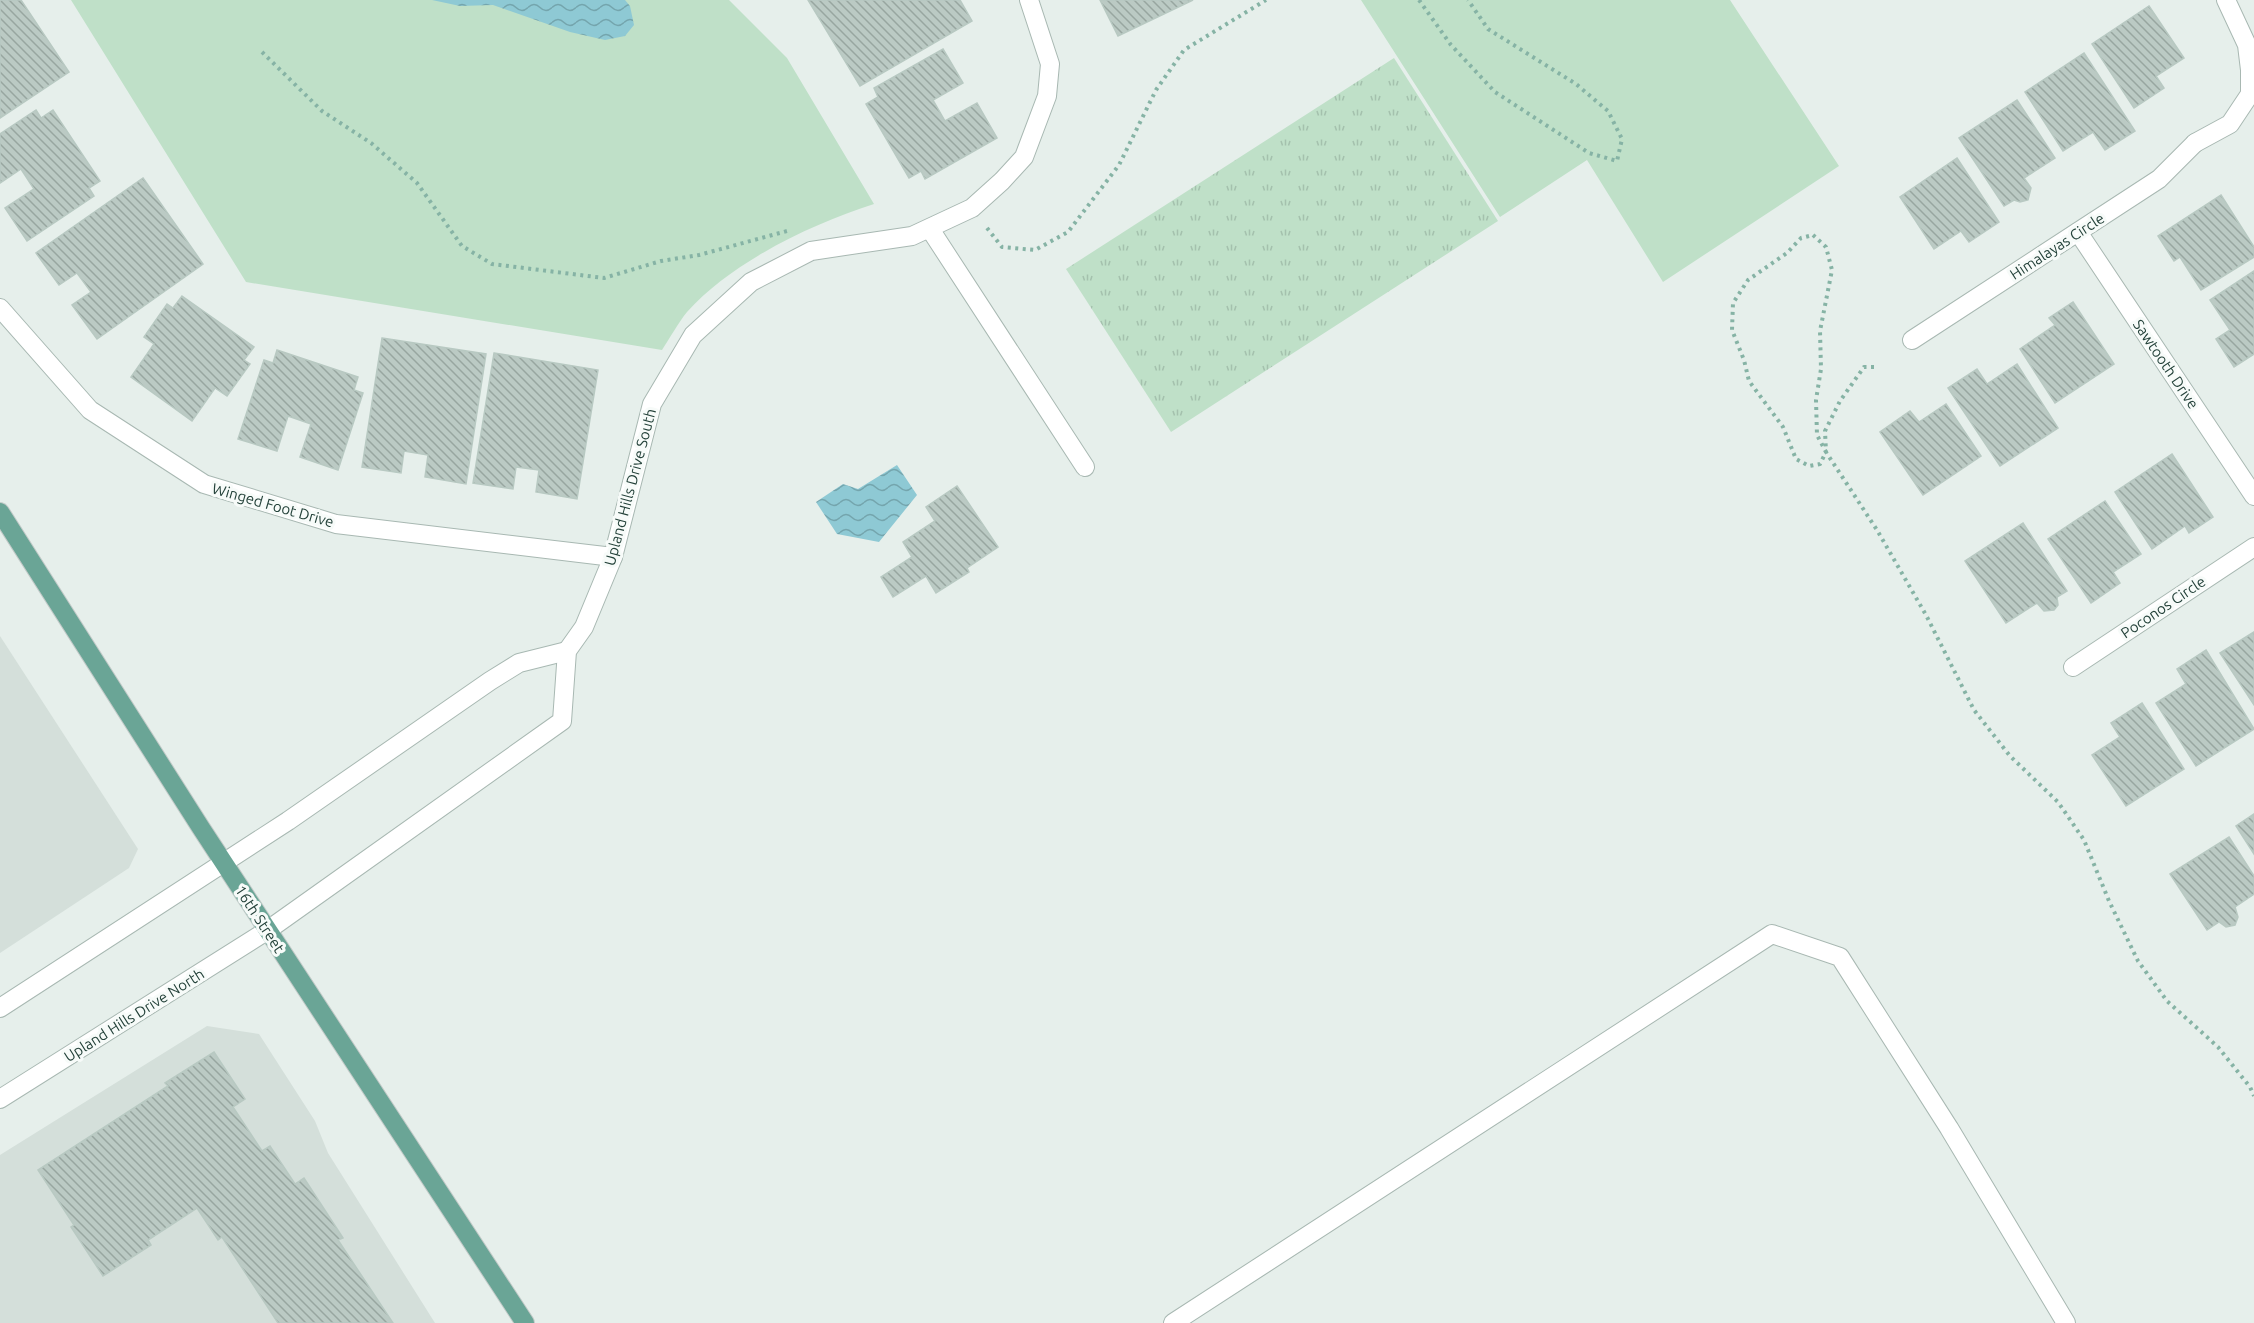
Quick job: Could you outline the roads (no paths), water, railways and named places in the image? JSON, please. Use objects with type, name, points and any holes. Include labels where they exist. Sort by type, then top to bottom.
[{"type":"main road","name":"16th Street","points":[[0,512],[267,930],[525,1323]]},
{"type":"street","name":"Upland Hills Drive South","points":[[567,651],[584,627],[613,557],[652,404],[693,334],[751,282],[811,251],[912,236],[972,208],[1002,182],[1024,157],[1047,96],[1050,64],[1029,0]]},
{"type":"street","name":"Himalayas Circle","points":[[1912,340],[2159,179],[2195,143],[2230,124],[2250,94],[2247,45],[2226,0]]},
{"type":"street","points":[[930,228],[1084,467]]},
{"type":"street","name":"Sawtooth Drive","points":[[2078,232],[2254,496]]},
{"type":"street","name":"Winged Foot Drive","points":[[0,308],[90,410],[204,484],[336,524],[613,557]]},
{"type":"street","name":"Poconos Circle","points":[[2073,667],[2254,546]]},
{"type":"street","points":[[0,1008],[224,863],[490,681],[519,663],[567,651],[562,721],[267,930]]},
{"type":"street","name":"Upland Hills Drive North","points":[[0,1099],[267,930]]},
{"type":"street","points":[[1173,1323],[1772,934],[1840,957],[1949,1128],[2066,1323]]},
{"type":"water","points":[[432,0],[625,0],[630,6],[634,25],[625,36],[605,40],[570,32],[493,5],[460,6]]},
{"type":"water","points":[[897,465],[917,495],[879,542],[837,534],[816,502],[843,484],[858,489]]}]
